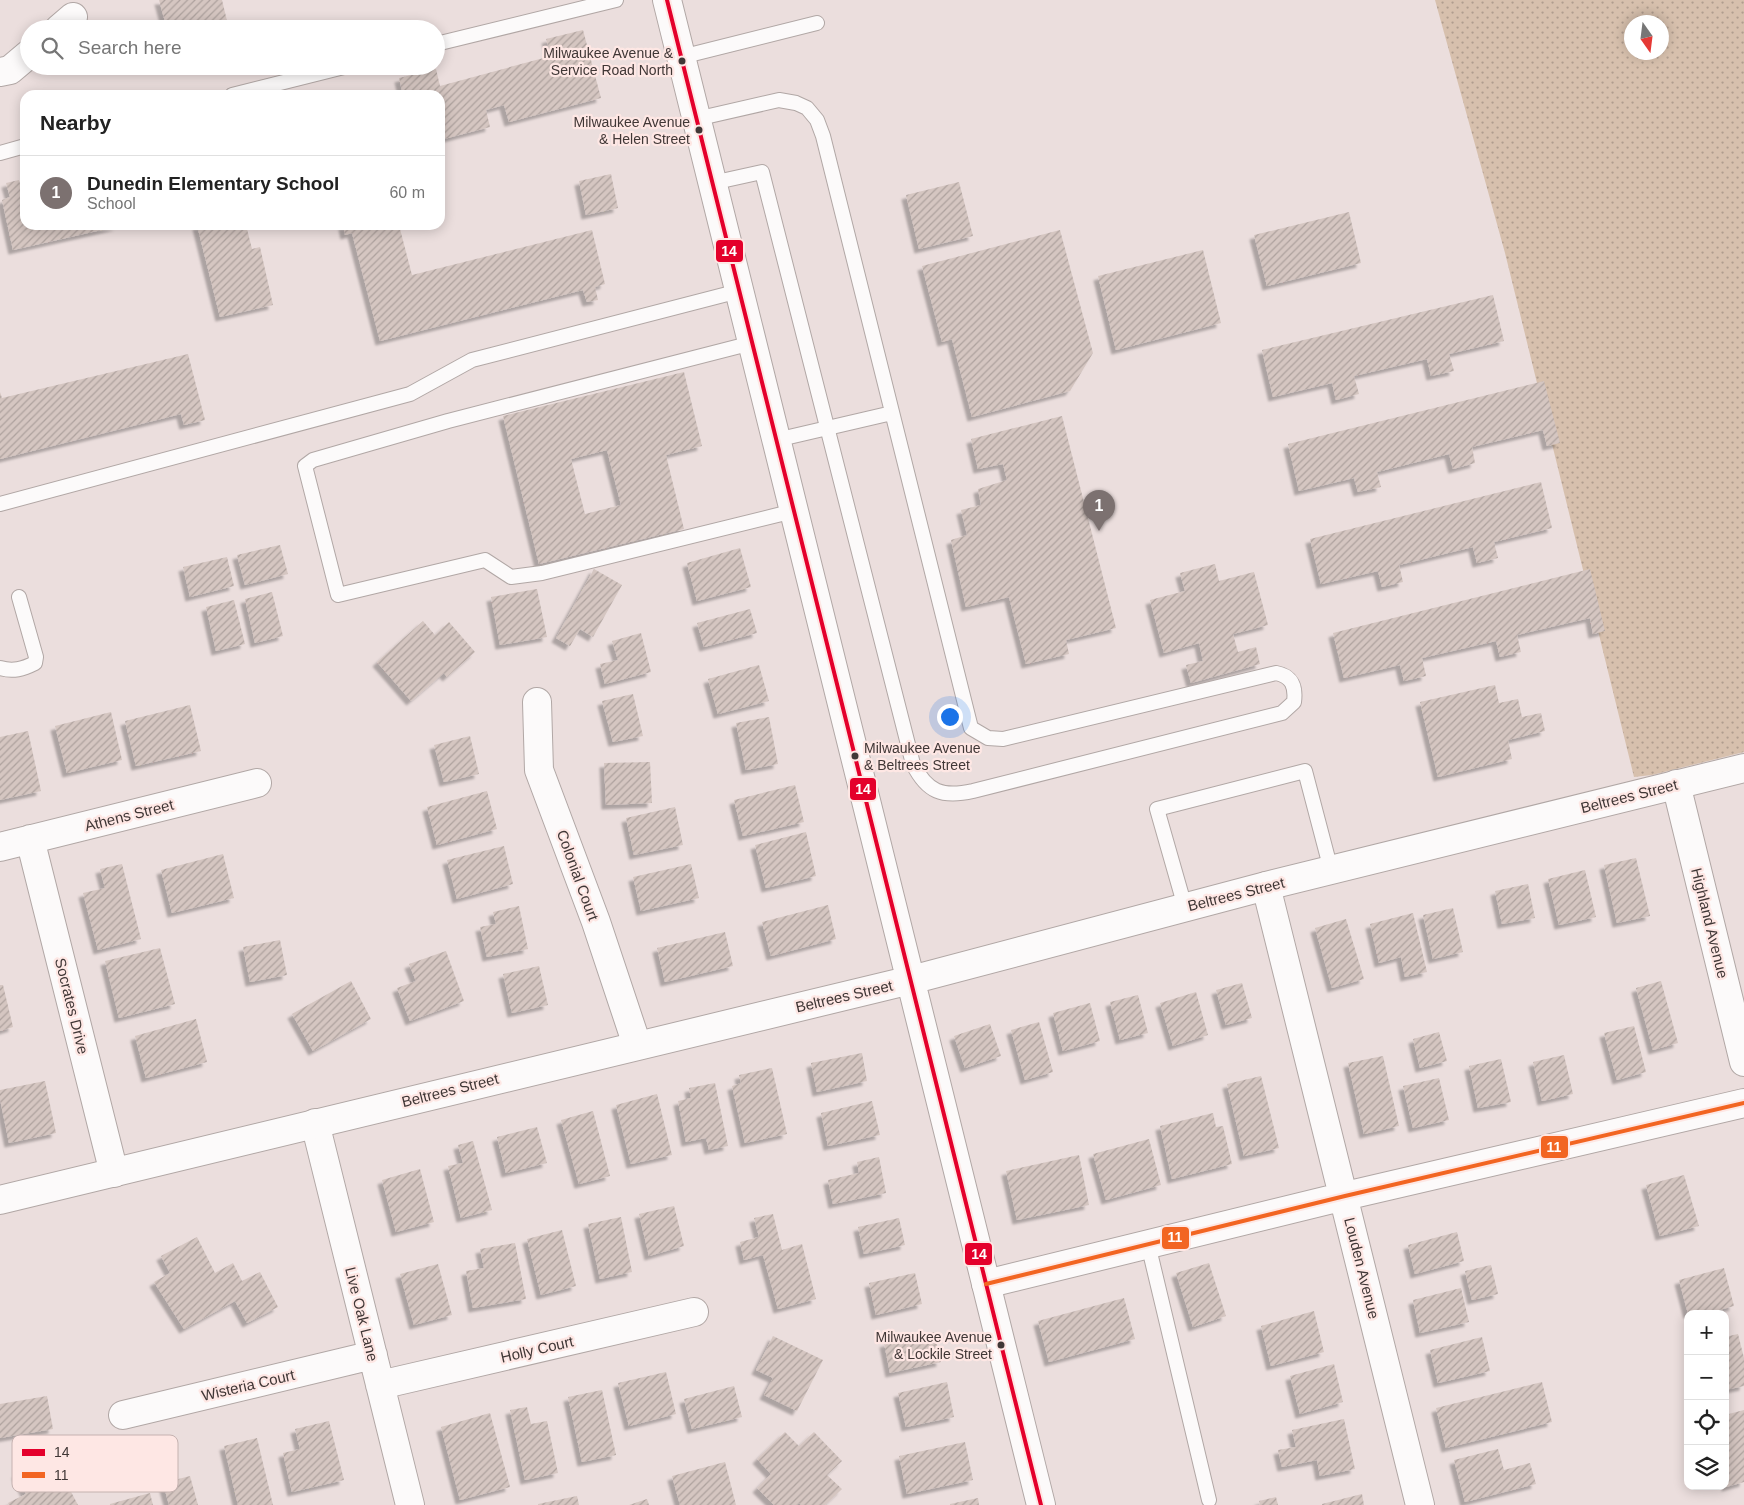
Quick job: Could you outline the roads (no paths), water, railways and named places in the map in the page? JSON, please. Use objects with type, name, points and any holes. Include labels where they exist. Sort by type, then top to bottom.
[{"type":"street","points":[[667,0],[1041,1505]]},
{"type":"street","points":[[0,72],[10,70],[20,62]]},
{"type":"street","name":"Colonial Court","points":[[537,702],[539,770],[596,922],[637,1045]]},
{"type":"street","name":"Beltrees Street","points":[[0,1200],[910,980],[1266,886],[1744,768]]},
{"type":"street","name":"Athens Street","points":[[0,847],[257,783]]},
{"type":"street","name":"Highland Avenue","points":[[1676,784],[1744,1062]]},
{"type":"street","name":"Socrates Drive","points":[[30,840],[114,1173]]},
{"type":"street","name":"Louden Avenue","points":[[1266,886],[1345,1196],[1420,1505]]},
{"type":"street","points":[[986,1284],[1345,1196],[1744,1103]]},
{"type":"street","name":"Live Oak Lane","points":[[314,1124],[410,1505]]},
{"type":"street","name":"Holly Court","points":[[380,1385],[694,1312]]},
{"type":"street","name":"Wisteria Court","points":[[123,1415],[373,1356]]},
{"type":"lane","points":[[445,42],[616,0]]},
{"type":"lane","points":[[681,57],[817,23]]},
{"type":"lane","points":[[252,90],[312,75]]},
{"type":"lane","points":[[696,119],[779,100],[796,103],[807,108],[817,120],[826,145],[971,728],[988,738],[1003,739],[1276,672],[1283,674],[1293,684],[1294,702],[1282,713],[973,791],[955,795],[942,793],[928,786],[919,776],[913,764],[762,172],[712,183]]},
{"type":"lane","points":[[0,153],[20,147]]},
{"type":"lane","points":[[0,504],[410,394],[472,360],[739,291]]},
{"type":"lane","points":[[752,343],[448,421],[313,460],[305,466],[338,595],[485,560],[511,577],[542,573],[794,511]]},
{"type":"lane","points":[[776,440],[892,413]]},
{"type":"lane","points":[[0,668],[11,671],[25,668],[35,663],[36,657],[19,597]]},
{"type":"lane","points":[[1185,907],[1158,809],[1305,771],[1331,870]]},
{"type":"lane","points":[[1148,1244],[1209,1500]]},
{"type":"place","name":"Milwaukee Avenue & Service Road North","points":[[682,61]]},
{"type":"place","name":"Milwaukee Avenue & Helen Street","points":[[699,130]]},
{"type":"place","name":"Dunedin Elementary School","points":[[1099,531]]},
{"type":"place","name":"Milwaukee Avenue & Beltrees Street","points":[[855,756]]},
{"type":"place","name":"Milwaukee Avenue & Lockile Street","points":[[1001,1345]]}]
